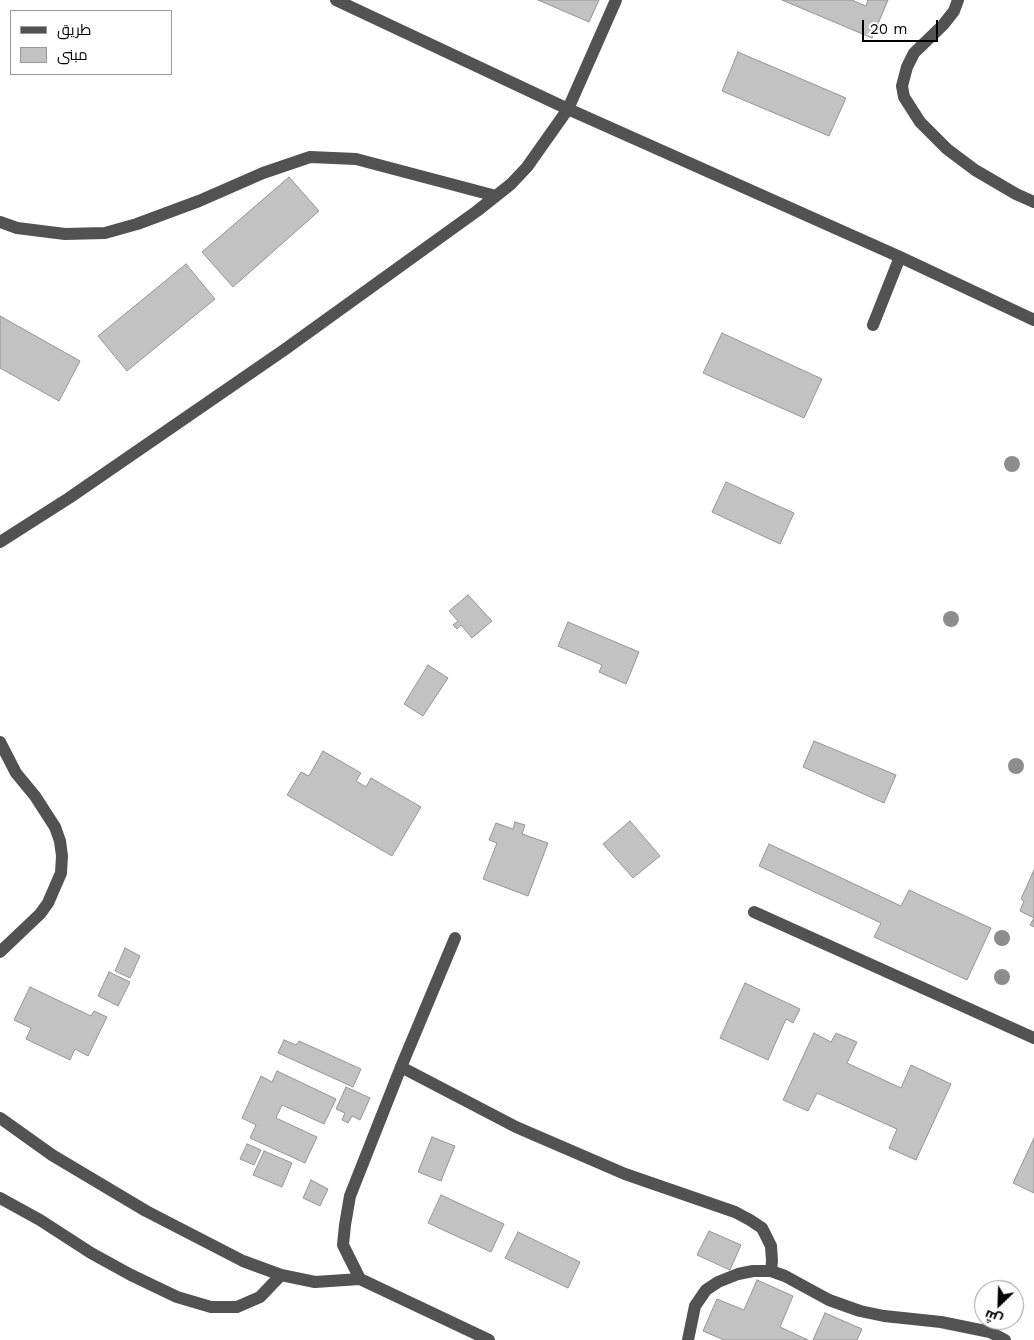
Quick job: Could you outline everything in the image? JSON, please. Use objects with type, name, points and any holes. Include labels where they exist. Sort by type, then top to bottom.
[{"type":"street","points":[[336,0],[568,109],[900,257],[1034,320]]},
{"type":"street","points":[[0,542],[69,498],[276,355],[496,196],[527,167],[568,109],[616,0]]},
{"type":"street","points":[[958,0],[954,11],[943,26],[914,53],[907,67],[902,86],[904,97],[920,122],[947,149],[975,170],[1016,194],[1034,202]]},
{"type":"street","points":[[0,222],[17,228],[65,234],[105,233],[137,224],[199,201],[263,173],[310,157],[356,158],[496,196]]},
{"type":"street","points":[[873,325],[900,257]]},
{"type":"street","points":[[0,742],[16,773],[35,796],[55,827],[62,856],[61,873],[48,903],[40,914],[0,952]]},
{"type":"street","points":[[754,912],[1034,1038]]},
{"type":"street","points":[[360,1279],[344,1245],[350,1196],[455,938]]},
{"type":"street","points":[[401,1067],[516,1127],[625,1174],[735,1212],[750,1220],[762,1228],[771,1246],[771,1271]]},
{"type":"street","points":[[0,1118],[52,1155],[146,1211],[243,1261],[281,1275],[315,1282],[360,1279],[489,1340]]},
{"type":"street","points":[[0,1198],[131,1275],[177,1297],[210,1307],[237,1307],[260,1296],[281,1275]]},
{"type":"street","points":[[688,1340],[695,1306],[706,1290],[718,1282],[738,1274],[753,1271],[771,1271],[785,1276],[829,1300],[860,1311],[884,1316],[941,1322],[990,1332],[1004,1340]]},
{"type":"building","points":[[538,0],[599,0],[589,22]]},
{"type":"building","points":[[782,0],[852,0],[866,6],[868,0],[888,0],[872,38]]},
{"type":"building","points":[[738,52],[846,98],[829,136],[722,91]]},
{"type":"building","points":[[289,177],[319,211],[233,287],[202,252]]},
{"type":"building","points":[[186,264],[215,299],[127,371],[98,336]]},
{"type":"building","points":[[0,316],[80,361],[59,401],[0,368]]},
{"type":"building","points":[[722,333],[822,379],[804,418],[703,373]]},
{"type":"building","points":[[726,482],[794,513],[780,544],[712,512]]},
{"type":"building","points":[[468,595],[492,621],[472,638],[461,625],[457,629],[453,625],[458,621],[449,611]]},
{"type":"building","points":[[568,622],[639,652],[626,684],[599,672],[602,665],[558,646]]},
{"type":"building","points":[[428,665],[448,678],[423,716],[404,704]]},
{"type":"building","points":[[814,741],[896,775],[884,803],[803,767]]},
{"type":"building","points":[[323,751],[361,773],[356,781],[366,787],[371,778],[421,807],[392,856],[287,795],[301,772],[309,776]]},
{"type":"building","points":[[630,821],[660,856],[633,878],[603,844]]},
{"type":"building","points":[[515,822],[525,825],[522,834],[548,843],[528,896],[483,879],[497,843],[489,840],[496,823],[513,829]]},
{"type":"building","points":[[769,844],[901,906],[909,890],[991,928],[967,980],[874,937],[881,923],[759,866]]},
{"type":"building","points":[[1034,870],[1034,918],[1020,911],[1024,901],[1021,899]]},
{"type":"building","points":[[1034,918],[1034,927],[1030,925]]},
{"type":"building","points":[[125,948],[140,956],[130,978],[115,971]]},
{"type":"building","points":[[109,972],[130,982],[118,1006],[98,996]]},
{"type":"building","points":[[745,983],[800,1009],[793,1023],[786,1019],[768,1060],[720,1038]]},
{"type":"building","points":[[30,987],[91,1016],[94,1011],[107,1017],[88,1056],[75,1049],[70,1060],[26,1039],[31,1028],[14,1020]]},
{"type":"building","points":[[814,1033],[831,1042],[836,1033],[857,1042],[847,1063],[901,1088],[911,1065],[951,1084],[916,1160],[889,1148],[897,1129],[817,1093],[808,1111],[783,1100]]},
{"type":"building","points":[[284,1040],[296,1045],[299,1041],[361,1069],[353,1087],[278,1053]]},
{"type":"building","points":[[277,1071],[336,1099],[324,1124],[282,1105],[276,1118],[317,1137],[305,1163],[250,1138],[256,1125],[242,1118],[261,1076],[272,1082]]},
{"type":"building","points":[[346,1087],[370,1098],[360,1120],[352,1116],[348,1123],[342,1120],[345,1113],[336,1109]]},
{"type":"building","points":[[432,1137],[455,1146],[441,1181],[418,1172]]},
{"type":"building","points":[[1034,1138],[1034,1193],[1013,1183]]},
{"type":"building","points":[[247,1144],[261,1150],[254,1165],[240,1159]]},
{"type":"building","points":[[264,1151],[292,1163],[282,1187],[253,1175]]},
{"type":"building","points":[[311,1180],[328,1189],[320,1206],[303,1198]]},
{"type":"building","points":[[441,1195],[504,1224],[491,1252],[428,1223]]},
{"type":"building","points":[[709,1231],[741,1245],[730,1270],[697,1255]]},
{"type":"building","points":[[518,1232],[580,1262],[568,1288],[505,1258]]},
{"type":"building","points":[[757,1280],[793,1296],[780,1327],[808,1340],[724,1340],[703,1331],[717,1299],[744,1310]]},
{"type":"building","points":[[825,1313],[862,1329],[857,1340],[813,1340]]}]
